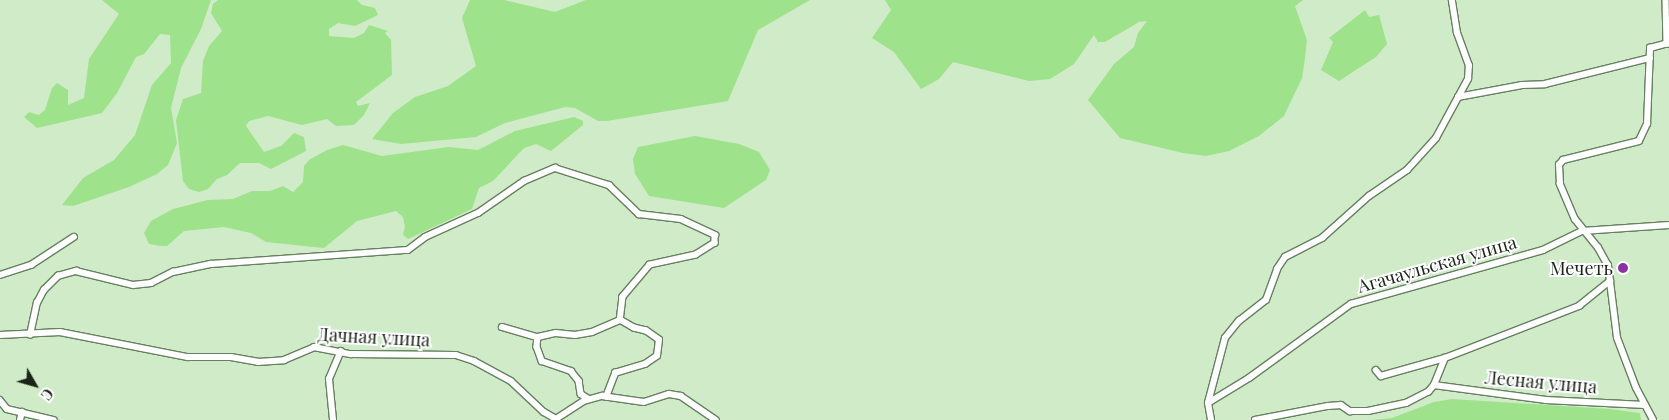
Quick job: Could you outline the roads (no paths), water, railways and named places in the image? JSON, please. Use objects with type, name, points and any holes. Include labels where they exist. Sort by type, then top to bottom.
[{"type":"street","points":[[1211,420],[1208,403],[1225,338],[1239,321],[1266,300],[1277,269],[1285,257],[1322,238],[1362,202],[1416,162],[1436,138],[1468,79],[1469,66],[1456,33],[1452,0]]},
{"type":"street","points":[[1654,420],[1645,404],[1617,338],[1608,266],[1598,248],[1582,231],[1560,184],[1559,165],[1563,160],[1633,144],[1643,136],[1649,95],[1652,46],[1668,44],[1666,0]]},
{"type":"street","points":[[1458,97],[1522,85],[1546,84],[1650,58]]},
{"type":"street","points":[[30,335],[37,304],[44,290],[58,276],[76,271],[133,285],[151,283],[173,272],[211,264],[408,250],[425,237],[478,213],[514,187],[555,168],[609,185],[639,214],[681,219],[715,235],[715,243],[701,253],[650,265],[623,297],[620,320]]},
{"type":"street","name":"Агачаульская улица","points":[[1208,403],[1268,364],[1351,304],[1543,250],[1582,231],[1669,225]]},
{"type":"street","points":[[0,275],[31,265],[74,237]]},
{"type":"street","points":[[1376,370],[1381,376],[1445,358],[1579,306],[1610,281]]},
{"type":"street","points":[[502,327],[538,337],[556,333],[574,335],[592,332],[620,320]]},
{"type":"street","points":[[606,397],[615,373],[645,364],[657,356],[659,340],[646,330],[634,328],[620,320]]},
{"type":"street","name":"Дачная улица","points":[[0,335],[60,332],[188,357],[231,357],[258,362],[284,360],[314,347],[433,358],[456,355],[474,360],[522,388],[544,412],[556,419],[589,399],[606,397],[644,402],[669,394],[681,396],[716,420]]},
{"type":"street","points":[[538,337],[537,347],[542,360],[571,371],[579,381],[581,394],[589,399]]},
{"type":"street","points":[[333,420],[329,379],[341,351]]},
{"type":"street","points":[[1255,420],[1328,406],[1341,405],[1350,411],[1392,408],[1420,397],[1434,385],[1445,358]]},
{"type":"street","name":"Лесная улица","points":[[1434,385],[1546,400],[1645,404]]},
{"type":"street","points":[[0,400],[7,409],[54,420]]},
{"type":"street","points":[[1350,411],[1352,420]]},
{"type":"street","points":[[20,420],[22,412]]},
{"type":"place","name":"Мечеть","points":[[1623,268]]}]
